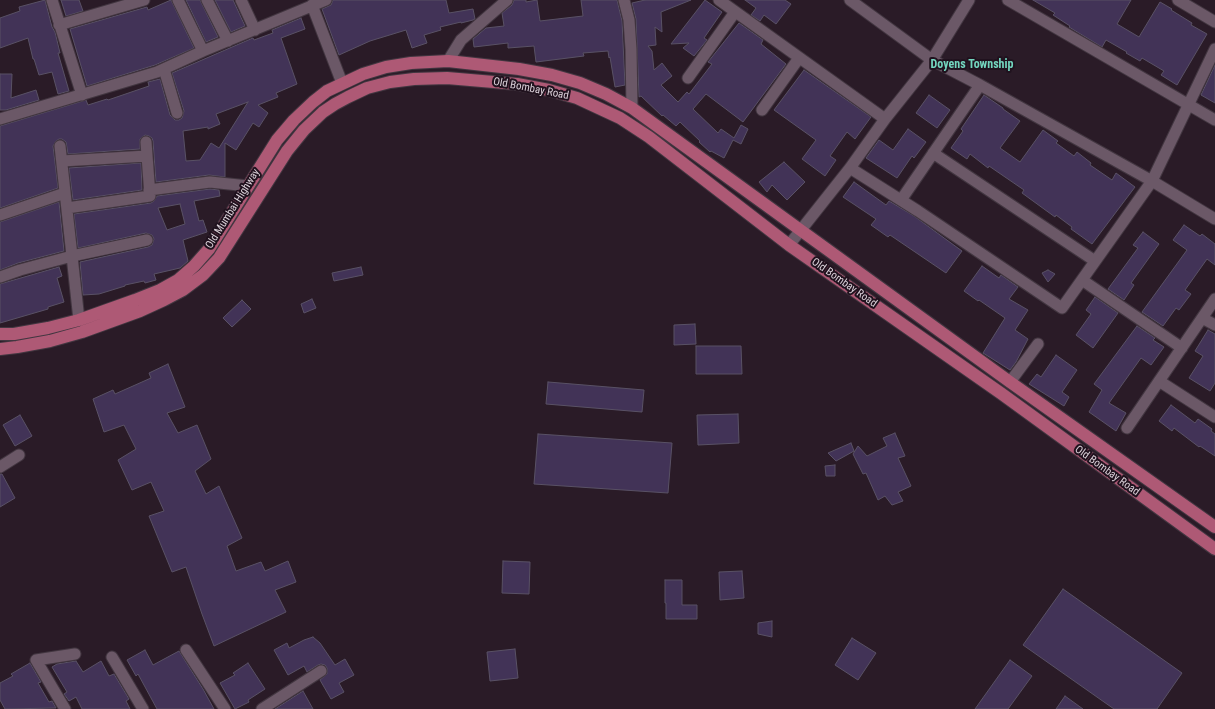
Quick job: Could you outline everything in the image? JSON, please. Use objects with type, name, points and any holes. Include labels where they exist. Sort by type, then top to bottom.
[{"type":"main road","name":"Old Mumbai Highway","points":[[0,334],[14,334],[48,328],[79,320],[160,290],[178,280],[194,266],[208,249],[277,140],[294,120],[313,102],[327,91],[342,83],[363,74],[386,67],[411,63],[448,62]]},
{"type":"main road","name":"Old Bombay Road","points":[[448,62],[519,69],[552,75],[580,83],[606,94],[632,108],[1010,382],[1215,527]]},
{"type":"main road","name":"Old Mumbai Highway","points":[[0,349],[17,348],[82,332],[140,311],[183,290],[203,275],[219,258],[287,151],[304,130],[323,112],[335,104],[367,88],[390,82],[414,79],[447,78]]},
{"type":"main road","name":"Old Bombay Road","points":[[447,78],[517,84],[543,89],[576,98],[620,118],[649,137],[790,244],[995,389],[1215,549]]},
{"type":"street","points":[[52,0],[82,95]]},
{"type":"street","points":[[60,25],[144,0]]},
{"type":"street","points":[[178,0],[203,51]]},
{"type":"street","points":[[207,0],[228,41]]},
{"type":"street","points":[[242,0],[255,30]]},
{"type":"street","points":[[0,119],[156,72],[255,30],[308,4],[326,0]]},
{"type":"street","points":[[448,62],[460,40],[507,0]]},
{"type":"street","points":[[624,0],[629,20],[632,108]]},
{"type":"street","points":[[719,0],[886,119]]},
{"type":"street","points":[[850,0],[932,60],[980,85],[1152,181],[1215,219]]},
{"type":"street","points":[[790,244],[932,60],[970,0]]},
{"type":"street","points":[[1008,0],[1215,120]]},
{"type":"street","points":[[1178,0],[1215,22]]},
{"type":"street","points":[[308,4],[342,83]]},
{"type":"street","points":[[688,78],[735,12]]},
{"type":"street","points":[[850,168],[901,200],[1062,308],[1152,181],[1215,49]]},
{"type":"street","points":[[762,110],[800,58]]},
{"type":"street","points":[[164,69],[177,113]]},
{"type":"street","points":[[901,200],[980,85]]},
{"type":"street","points":[[66,208],[150,196],[146,142]]},
{"type":"street","points":[[60,146],[79,320]]},
{"type":"street","points":[[933,153],[1095,261]]},
{"type":"street","points":[[62,161],[147,156]]},
{"type":"street","points":[[149,190],[210,182],[248,186]]},
{"type":"street","points":[[0,215],[65,192]]},
{"type":"street","points":[[0,277],[72,256],[147,240]]},
{"type":"street","points":[[1082,280],[1182,348]]},
{"type":"street","points":[[1127,428],[1215,299]]},
{"type":"street","points":[[1202,318],[1215,325]]},
{"type":"street","points":[[1010,382],[1038,344]]},
{"type":"street","points":[[1159,381],[1215,417]]},
{"type":"street","points":[[0,467],[19,455]]},
{"type":"street","points":[[186,650],[225,709]]},
{"type":"street","points":[[65,709],[36,660],[75,654]]},
{"type":"street","points":[[112,657],[143,709]]},
{"type":"street","points":[[262,709],[321,671]]},
{"type":"building","points":[[45,0],[52,27],[55,32],[60,53],[58,53],[69,91],[58,94],[52,72],[39,75],[28,38],[0,48],[0,18],[20,11],[19,7]]},
{"type":"building","points":[[61,0],[79,0],[83,11],[66,16]]},
{"type":"building","points":[[171,0],[194,48],[155,65],[87,86],[70,29],[147,7],[148,10]]},
{"type":"building","points":[[186,0],[200,0],[218,37],[206,42]]},
{"type":"building","points":[[215,0],[233,0],[245,26],[231,32]]},
{"type":"building","points":[[333,0],[446,0],[449,13],[473,9],[475,19],[440,27],[441,30],[424,35],[427,43],[412,48],[406,30],[370,41],[339,55],[322,9],[331,5]]},
{"type":"building","points":[[514,0],[526,0],[526,2],[537,0],[540,21],[583,16],[581,0],[617,0],[622,21],[625,85],[615,87],[608,51],[583,53],[584,56],[536,62],[534,46],[508,48],[508,43],[474,47],[473,39],[486,28],[504,26],[502,13],[512,5]]},
{"type":"building","points":[[645,0],[691,0],[661,12],[662,32],[655,27],[656,45],[648,46],[652,51],[654,70],[662,63],[672,76],[661,85],[678,102],[687,92],[689,94],[712,64],[708,62],[739,23],[763,40],[761,44],[786,64],[743,122],[706,94],[693,109],[718,133],[721,129],[734,138],[741,125],[748,129],[741,144],[733,140],[724,158],[711,151],[710,152],[680,122],[676,126],[663,115],[662,116],[641,96],[639,97],[636,19],[632,3]]},
{"type":"building","points":[[705,0],[722,12],[704,38],[707,40],[694,56],[683,48],[689,43],[671,44]]},
{"type":"building","points":[[745,0],[785,0],[791,4],[776,24],[764,15],[760,21],[751,15],[756,8]]},
{"type":"building","points":[[1033,0],[1131,0],[1117,24],[1139,37],[1160,2],[1192,23],[1191,25],[1207,34],[1177,85],[1161,75],[1164,71],[1142,58],[1140,61],[1106,40],[1102,47],[1069,27],[1070,26],[1053,15],[1055,13]]},
{"type":"building","points":[[301,18],[305,29],[281,38],[297,84],[276,93],[278,97],[258,105],[268,113],[259,127],[253,123],[236,150],[225,143],[225,177],[209,175],[156,182],[153,141],[152,138],[145,135],[140,139],[140,149],[68,154],[66,142],[59,139],[53,146],[58,188],[0,208],[0,126],[86,100],[88,105],[107,99],[108,100],[149,86],[148,82],[160,79],[170,115],[175,120],[179,120],[182,118],[184,111],[172,73],[253,38],[254,40],[273,33],[272,30]],"holes":[[[248,102],[219,148],[211,143],[200,160],[186,161],[183,131],[208,127],[208,129],[220,124],[216,114]]]},
{"type":"building","points":[[1215,65],[1215,103],[1201,95]]},
{"type":"building","points":[[804,70],[871,117],[855,139],[847,132],[830,156],[836,160],[825,176],[802,159],[816,140],[774,110]]},
{"type":"building","points":[[0,74],[12,74],[11,98],[36,90],[39,100],[6,110],[0,110]]},
{"type":"building","points":[[929,95],[950,110],[937,128],[916,113]]},
{"type":"building","points":[[984,95],[1020,121],[1000,148],[1020,162],[1043,130],[1058,141],[1056,143],[1074,156],[1077,152],[1091,163],[1090,165],[1112,180],[1116,173],[1135,187],[1092,244],[1071,229],[1072,227],[1056,215],[1055,217],[1022,193],[1024,190],[989,166],[988,168],[970,154],[967,159],[951,148],[963,131],[961,129]]},
{"type":"building","points":[[908,129],[926,142],[914,158],[912,156],[897,178],[866,158],[879,140],[893,150]]},
{"type":"building","points":[[784,162],[805,182],[787,200],[772,185],[767,192],[759,182]]},
{"type":"building","points":[[141,163],[142,190],[73,200],[69,168]]},
{"type":"building","points":[[854,182],[886,205],[889,201],[914,216],[962,251],[946,273],[890,235],[888,237],[871,225],[876,219],[843,197]]},
{"type":"building","points":[[210,189],[219,190],[220,196],[194,201],[199,221],[203,220],[207,232],[183,240],[188,261],[180,268],[154,274],[156,280],[145,283],[144,281],[125,285],[99,294],[83,295],[80,262],[148,247],[152,245],[154,239],[152,235],[146,233],[78,248],[74,214],[151,203],[157,196]],"holes":[[[180,204],[185,224],[167,230],[158,208]]]},
{"type":"building","points":[[59,202],[64,251],[18,263],[0,270],[0,222]]},
{"type":"building","points":[[1184,225],[1200,236],[1202,234],[1215,244],[1215,265],[1207,259],[1185,290],[1191,294],[1179,310],[1176,308],[1163,326],[1142,312],[1187,250],[1173,240]]},
{"type":"building","points":[[1143,232],[1159,244],[1131,283],[1134,285],[1124,300],[1108,289],[1138,248],[1133,245]]},
{"type":"building","points":[[982,266],[999,278],[1001,275],[1018,287],[1009,299],[1028,310],[1015,330],[1028,339],[1010,370],[983,353],[1005,318],[964,291]]},
{"type":"building","points":[[59,267],[62,276],[57,278],[64,302],[48,307],[48,309],[0,323],[0,284]]},
{"type":"building","points":[[361,267],[363,275],[334,281],[332,273]]},
{"type":"building","points":[[1048,270],[1055,274],[1048,282],[1042,273]]},
{"type":"building","points":[[1095,297],[1118,313],[1093,348],[1076,335],[1091,314],[1086,310]]},
{"type":"building","points":[[312,299],[316,308],[304,313],[301,304]]},
{"type":"building","points":[[242,300],[251,309],[232,327],[223,318]]},
{"type":"building","points":[[695,324],[696,344],[674,345],[674,325]]},
{"type":"building","points":[[1137,326],[1155,338],[1153,340],[1164,347],[1151,365],[1141,358],[1109,403],[1126,413],[1116,431],[1089,412],[1102,390],[1094,384]]},
{"type":"building","points":[[1208,330],[1215,334],[1215,383],[1210,391],[1189,378],[1203,356],[1195,351]]},
{"type":"building","points":[[696,346],[741,346],[742,374],[696,374]]},
{"type":"building","points":[[1056,355],[1077,370],[1062,392],[1069,397],[1064,406],[1029,384],[1037,374],[1041,377]]},
{"type":"building","points":[[168,364],[185,407],[167,413],[178,433],[197,425],[211,459],[195,471],[206,494],[219,486],[242,538],[227,546],[236,571],[261,562],[265,571],[288,561],[296,582],[275,590],[286,612],[214,646],[186,567],[172,572],[149,516],[164,511],[151,482],[132,490],[118,460],[136,449],[124,425],[104,432],[93,399],[113,390],[115,394],[151,378],[149,373]]},
{"type":"building","points":[[548,382],[644,390],[642,412],[546,404]]},
{"type":"building","points":[[1171,405],[1195,423],[1198,419],[1212,429],[1211,431],[1215,434],[1215,456],[1200,446],[1199,447],[1174,428],[1172,431],[1159,421]]},
{"type":"building","points":[[738,414],[739,443],[698,445],[697,415]]},
{"type":"building","points":[[20,415],[32,436],[15,446],[3,425]]},
{"type":"building","points":[[895,433],[905,456],[898,458],[911,486],[898,492],[903,501],[892,505],[885,496],[878,500],[866,473],[863,474],[853,454],[858,446],[867,456],[887,446],[883,438]]},
{"type":"building","points":[[538,434],[672,443],[668,493],[534,484]]},
{"type":"building","points":[[851,443],[854,451],[836,461],[828,453]]},
{"type":"building","points":[[835,465],[835,476],[826,476],[825,466]]},
{"type":"building","points":[[0,474],[2,474],[15,498],[0,507]]},
{"type":"building","points":[[503,561],[530,562],[529,594],[502,593]]},
{"type":"building","points":[[742,571],[744,598],[720,600],[719,572]]},
{"type":"building","points":[[665,580],[682,580],[682,605],[697,605],[697,619],[666,619]]},
{"type":"building","points":[[1063,589],[1182,673],[1157,709],[1114,709],[1023,645]]},
{"type":"building","points":[[772,621],[772,637],[758,634],[758,623]]},
{"type":"building","points":[[313,637],[320,643],[335,665],[345,659],[354,675],[339,683],[344,692],[331,699],[320,680],[327,674],[327,668],[325,665],[318,665],[307,672],[304,666],[288,675],[274,650],[287,643],[289,648]]},
{"type":"building","points":[[852,638],[876,653],[858,680],[835,665]]},
{"type":"building","points":[[515,649],[518,678],[490,681],[487,652]]},
{"type":"building","points":[[145,650],[153,665],[179,651],[214,709],[157,709],[138,674],[136,676],[127,660]]},
{"type":"building","points":[[1010,660],[1032,676],[1008,709],[975,709]]},
{"type":"building","points":[[76,661],[83,672],[101,661],[109,676],[114,674],[129,699],[126,701],[130,709],[82,709],[76,697],[69,701],[64,694],[67,692],[52,667],[57,664]]},
{"type":"building","points":[[30,663],[41,682],[38,683],[49,702],[52,701],[56,708],[5,709],[0,700],[0,683],[13,676],[11,674]]},
{"type":"building","points":[[248,663],[265,689],[248,700],[249,702],[235,709],[220,683],[235,675],[233,673]]},
{"type":"building","points":[[303,691],[313,709],[275,709]]},
{"type":"building","points":[[1065,696],[1083,709],[1056,709]]},
{"type":"district","name":"Doyens Township","points":[[972,65]]}]
